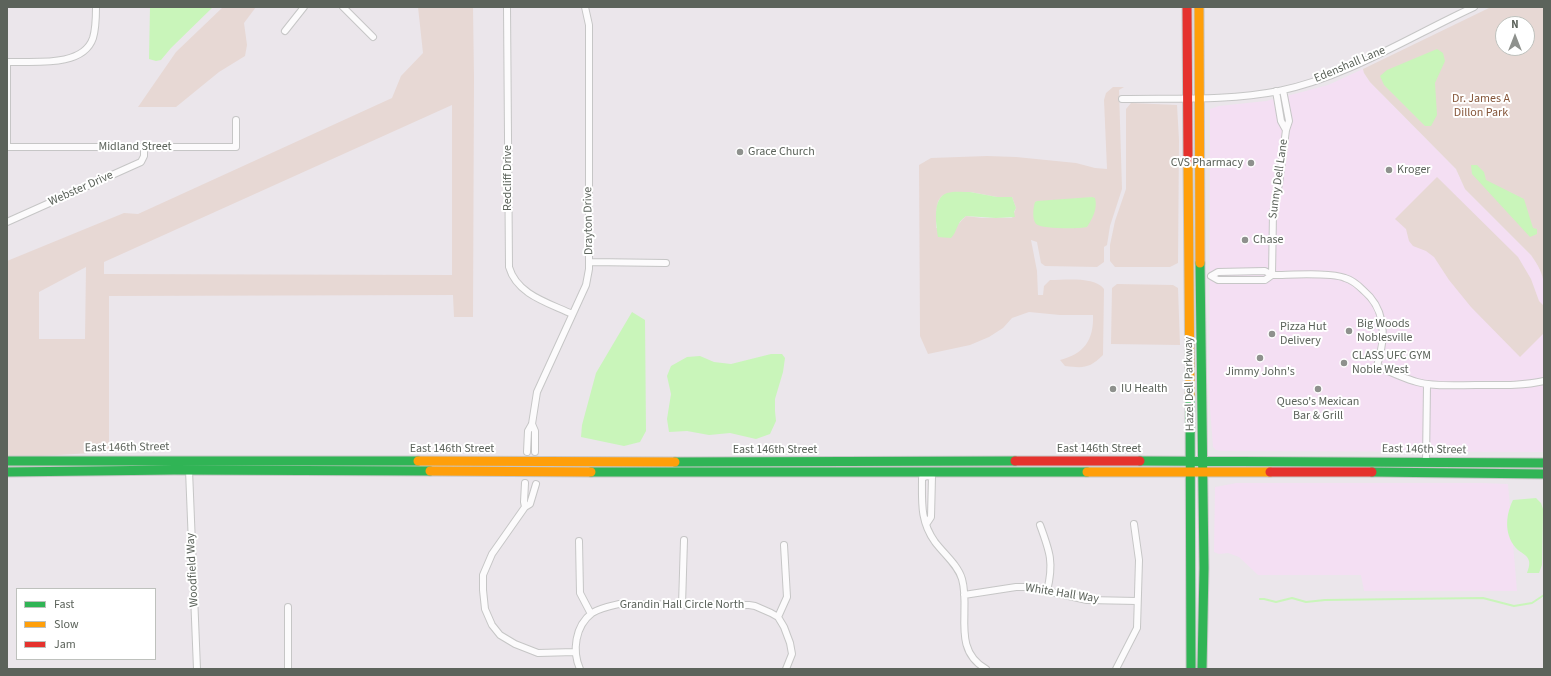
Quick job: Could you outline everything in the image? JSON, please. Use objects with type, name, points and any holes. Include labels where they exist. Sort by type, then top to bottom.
[{"type":"main road","name":"Hazel Dell Parkway","points":[[1187,7],[1188,293],[1191,461],[1191,669]]},
{"type":"main road","name":"Hazel Dell Parkway","points":[[1199,7],[1204,568],[1202,669]]},
{"type":"main road","name":"East 146th Street","points":[[7,461],[197,460],[927,462],[1203,460],[1544,463]]},
{"type":"main road","name":"East 146th Street","points":[[7,472],[189,470],[927,474],[1370,472],[1544,474]]},
{"type":"street","points":[[7,147],[7,62],[64,61],[76,56],[93,40],[96,28],[96,7]]},
{"type":"street","points":[[285,31],[304,7]]},
{"type":"street","points":[[343,7],[373,37]]},
{"type":"street","name":"Redcliff Drive","points":[[508,7],[509,267],[514,279],[524,290],[572,314]]},
{"type":"street","name":"Drayton Drive","points":[[527,452],[528,431],[532,424],[537,392],[586,285],[590,262],[589,25],[585,7]]},
{"type":"street","name":"Edenshall Lane","points":[[1122,99],[1245,96],[1283,90],[1325,78],[1474,7]]},
{"type":"street","name":"Sunny Dell Lane","points":[[1272,275],[1272,213],[1279,184],[1286,130],[1289,120],[1283,90]]},
{"type":"street","name":"Sunny Dell Lane","points":[[1276,91],[1281,121],[1286,130]]},
{"type":"street","name":"Midland Street","points":[[7,147],[236,146],[236,120]]},
{"type":"street","name":"Webster Drive","points":[[7,222],[141,162],[144,156],[144,147]]},
{"type":"street","points":[[590,262],[666,263]]},
{"type":"street","points":[[1272,275],[1265,280],[1218,280],[1211,276],[1218,272],[1265,271],[1272,275],[1327,276],[1345,278],[1355,283],[1371,297],[1378,307],[1383,335],[1381,352],[1377,366],[1393,374],[1427,384],[1506,384],[1534,383],[1544,381]]},
{"type":"street","points":[[1426,462],[1427,384]]},
{"type":"street","name":"Drayton Drive","points":[[532,424],[535,431],[536,452]]},
{"type":"street","points":[[927,462],[927,474],[932,477],[931,517],[927,523],[932,537],[960,574],[963,582],[965,643],[971,656],[986,669]]},
{"type":"street","name":"Woodfield Way","points":[[189,470],[197,669]]},
{"type":"street","points":[[525,483],[525,507]]},
{"type":"street","points":[[536,484],[530,504],[525,507],[492,554],[483,575],[485,609],[492,625],[500,635],[515,644],[538,653],[575,652]]},
{"type":"street","points":[[1116,669],[1136,632],[1139,560],[1134,524]]},
{"type":"street","points":[[1040,525],[1051,558],[1051,570],[1047,591]]},
{"type":"street","points":[[682,605],[684,540]]},
{"type":"street","points":[[579,541],[580,593],[591,614],[580,630],[575,652],[580,669]]},
{"type":"street","points":[[784,545],[787,597],[778,617],[787,632],[791,650],[791,657],[786,669]]},
{"type":"street","name":"White Hall Way","points":[[964,596],[1016,587],[1028,587],[1087,600],[1137,601]]},
{"type":"street","name":"Grandin Hall Circle North","points":[[591,614],[604,608],[619,604],[755,606],[778,617]]},
{"type":"street","points":[[288,607],[288,669]]},
{"type":"shaded area","points":[[150,7],[213,7],[171,48],[161,60],[156,61],[149,59]]},
{"type":"shaded area","points":[[1437,49],[1443,53],[1445,61],[1435,83],[1437,115],[1431,126],[1425,126],[1384,85],[1380,76],[1387,70]]},
{"type":"shaded area","points":[[1363,69],[1370,82],[1456,169],[1465,189],[1531,255],[1538,265],[1543,276],[1544,286],[1544,452],[1220,451],[1213,447],[1209,394],[1210,109],[1219,106],[1266,101],[1298,93],[1328,85]]},
{"type":"shaded area","points":[[1471,165],[1477,165],[1484,172],[1486,180],[1524,199],[1533,228],[1537,229],[1537,234],[1530,237],[1472,174]]},
{"type":"shaded area","points":[[970,192],[997,197],[1012,197],[1016,208],[1014,212],[1015,217],[996,218],[966,216],[962,219],[951,238],[938,237],[936,212],[939,200],[947,193]]},
{"type":"shaded area","points":[[1095,198],[1096,206],[1093,217],[1087,227],[1052,228],[1039,226],[1035,222],[1033,210],[1035,202],[1037,201]]},
{"type":"shaded area","points":[[632,312],[645,320],[646,431],[640,442],[624,446],[581,437],[582,425],[596,373]]},
{"type":"shaded area","points":[[771,354],[782,354],[785,358],[783,372],[775,399],[776,421],[770,434],[756,439],[730,433],[709,435],[687,431],[669,432],[667,419],[671,394],[667,376],[671,366],[687,357],[700,356],[714,362],[731,364]]},
{"type":"shaded area","points":[[1236,483],[1508,484],[1517,591],[1364,591],[1361,575],[1258,575],[1239,557],[1228,553],[1219,554],[1214,552],[1215,487]]},
{"type":"shaded area","points":[[1536,498],[1541,503],[1543,509],[1542,565],[1539,573],[1527,573],[1529,567],[1528,559],[1513,545],[1508,533],[1507,519],[1513,500]]},
{"type":"green space","points":[[223,7],[256,7],[244,23],[247,45],[245,56],[219,72],[176,107],[138,107],[176,52]]},
{"type":"green space","points":[[418,7],[473,7],[473,317],[454,317],[453,295],[109,296],[109,452],[41,456],[7,456],[7,261],[124,213],[138,214],[392,98],[401,76],[423,53]],"holes":[[[452,105],[452,275],[104,274],[104,262]],[[86,267],[85,339],[39,339],[39,292]]]},
{"type":"green space","name":"Dr. James A Dillon Park","points":[[1491,7],[1544,7],[1544,286],[1540,269],[1531,255],[1465,189],[1456,169],[1370,82],[1363,69]]},
{"type":"green space","points":[[1113,87],[1124,87],[1119,90],[1122,189],[1110,226],[1107,245],[1104,247],[1104,262],[1097,267],[1045,266],[1041,263],[1037,242],[1031,240],[1037,271],[1038,295],[1043,295],[1044,286],[1050,280],[1087,280],[1100,285],[1104,289],[1103,355],[1094,363],[1081,367],[1065,366],[1060,360],[1075,354],[1086,345],[1092,332],[1093,315],[1060,315],[1029,312],[1012,318],[1003,328],[989,337],[970,345],[928,354],[920,336],[919,165],[931,158],[987,156],[1016,157],[1076,163],[1095,168],[1107,169],[1104,100],[1106,93]],"holes":[[[970,192],[997,197],[1012,197],[1016,208],[1012,218],[982,218],[966,216],[955,228],[936,228],[937,209],[940,198],[950,193]],[[1092,197],[1087,227],[1035,202],[1086,198]]]},
{"type":"green space","points":[[1131,103],[1177,105],[1179,140],[1178,263],[1170,267],[1115,267],[1110,261],[1110,245],[1115,221],[1126,189],[1126,109]]},
{"type":"green space","points":[[1437,177],[1518,257],[1531,279],[1539,301],[1544,306],[1544,333],[1520,357],[1471,307],[1449,280],[1434,257],[1426,251],[1413,246],[1409,241],[1406,229],[1395,219]]},
{"type":"green space","points":[[1117,284],[1173,285],[1178,288],[1180,345],[1111,344],[1112,288]]},
{"type":"waterway","points":[[1260,599],[1276,602],[1292,598],[1306,602],[1325,600],[1483,598],[1514,606],[1532,603],[1544,595]]},
{"type":"traffic: fast","points":[[1200,263],[1204,568],[1202,669]]},
{"type":"traffic: fast","points":[[1190,396],[1191,669]]},
{"type":"traffic: fast","points":[[7,461],[418,461]]},
{"type":"traffic: fast","points":[[675,462],[1015,461]]},
{"type":"traffic: fast","points":[[1140,461],[1544,463]]},
{"type":"traffic: fast","points":[[7,472],[174,470],[430,471]]},
{"type":"traffic: fast","points":[[591,472],[1087,472]]},
{"type":"traffic: fast","points":[[1372,472],[1544,474]]},
{"type":"traffic: slow","points":[[1199,7],[1200,263]]},
{"type":"traffic: slow","points":[[1188,161],[1190,396]]},
{"type":"traffic: slow","points":[[418,461],[675,462]]},
{"type":"traffic: slow","points":[[430,471],[591,472]]},
{"type":"traffic: slow","points":[[1087,472],[1270,472]]},
{"type":"traffic: jam","points":[[1187,7],[1188,161]]},
{"type":"traffic: jam","points":[[1015,461],[1140,461]]},
{"type":"traffic: jam","points":[[1270,472],[1372,472]]},
{"type":"place","name":"Grace Church","points":[[740,152]]},
{"type":"place","name":"CVS Pharmacy","points":[[1251,163]]},
{"type":"place","name":"Kroger","points":[[1389,170]]},
{"type":"place","name":"Chase","points":[[1245,240]]},
{"type":"place","name":"Big Woods Noblesville","points":[[1349,331]]},
{"type":"place","name":"Pizza Hut Delivery","points":[[1272,334]]},
{"type":"place","name":"Jimmy John's","points":[[1260,358]]},
{"type":"place","name":"CLASS UFC GYM Noble West","points":[[1344,363]]},
{"type":"place","name":"IU Health","points":[[1113,389]]},
{"type":"place","name":"Queso's Mexican Bar & Grill","points":[[1318,389]]}]
